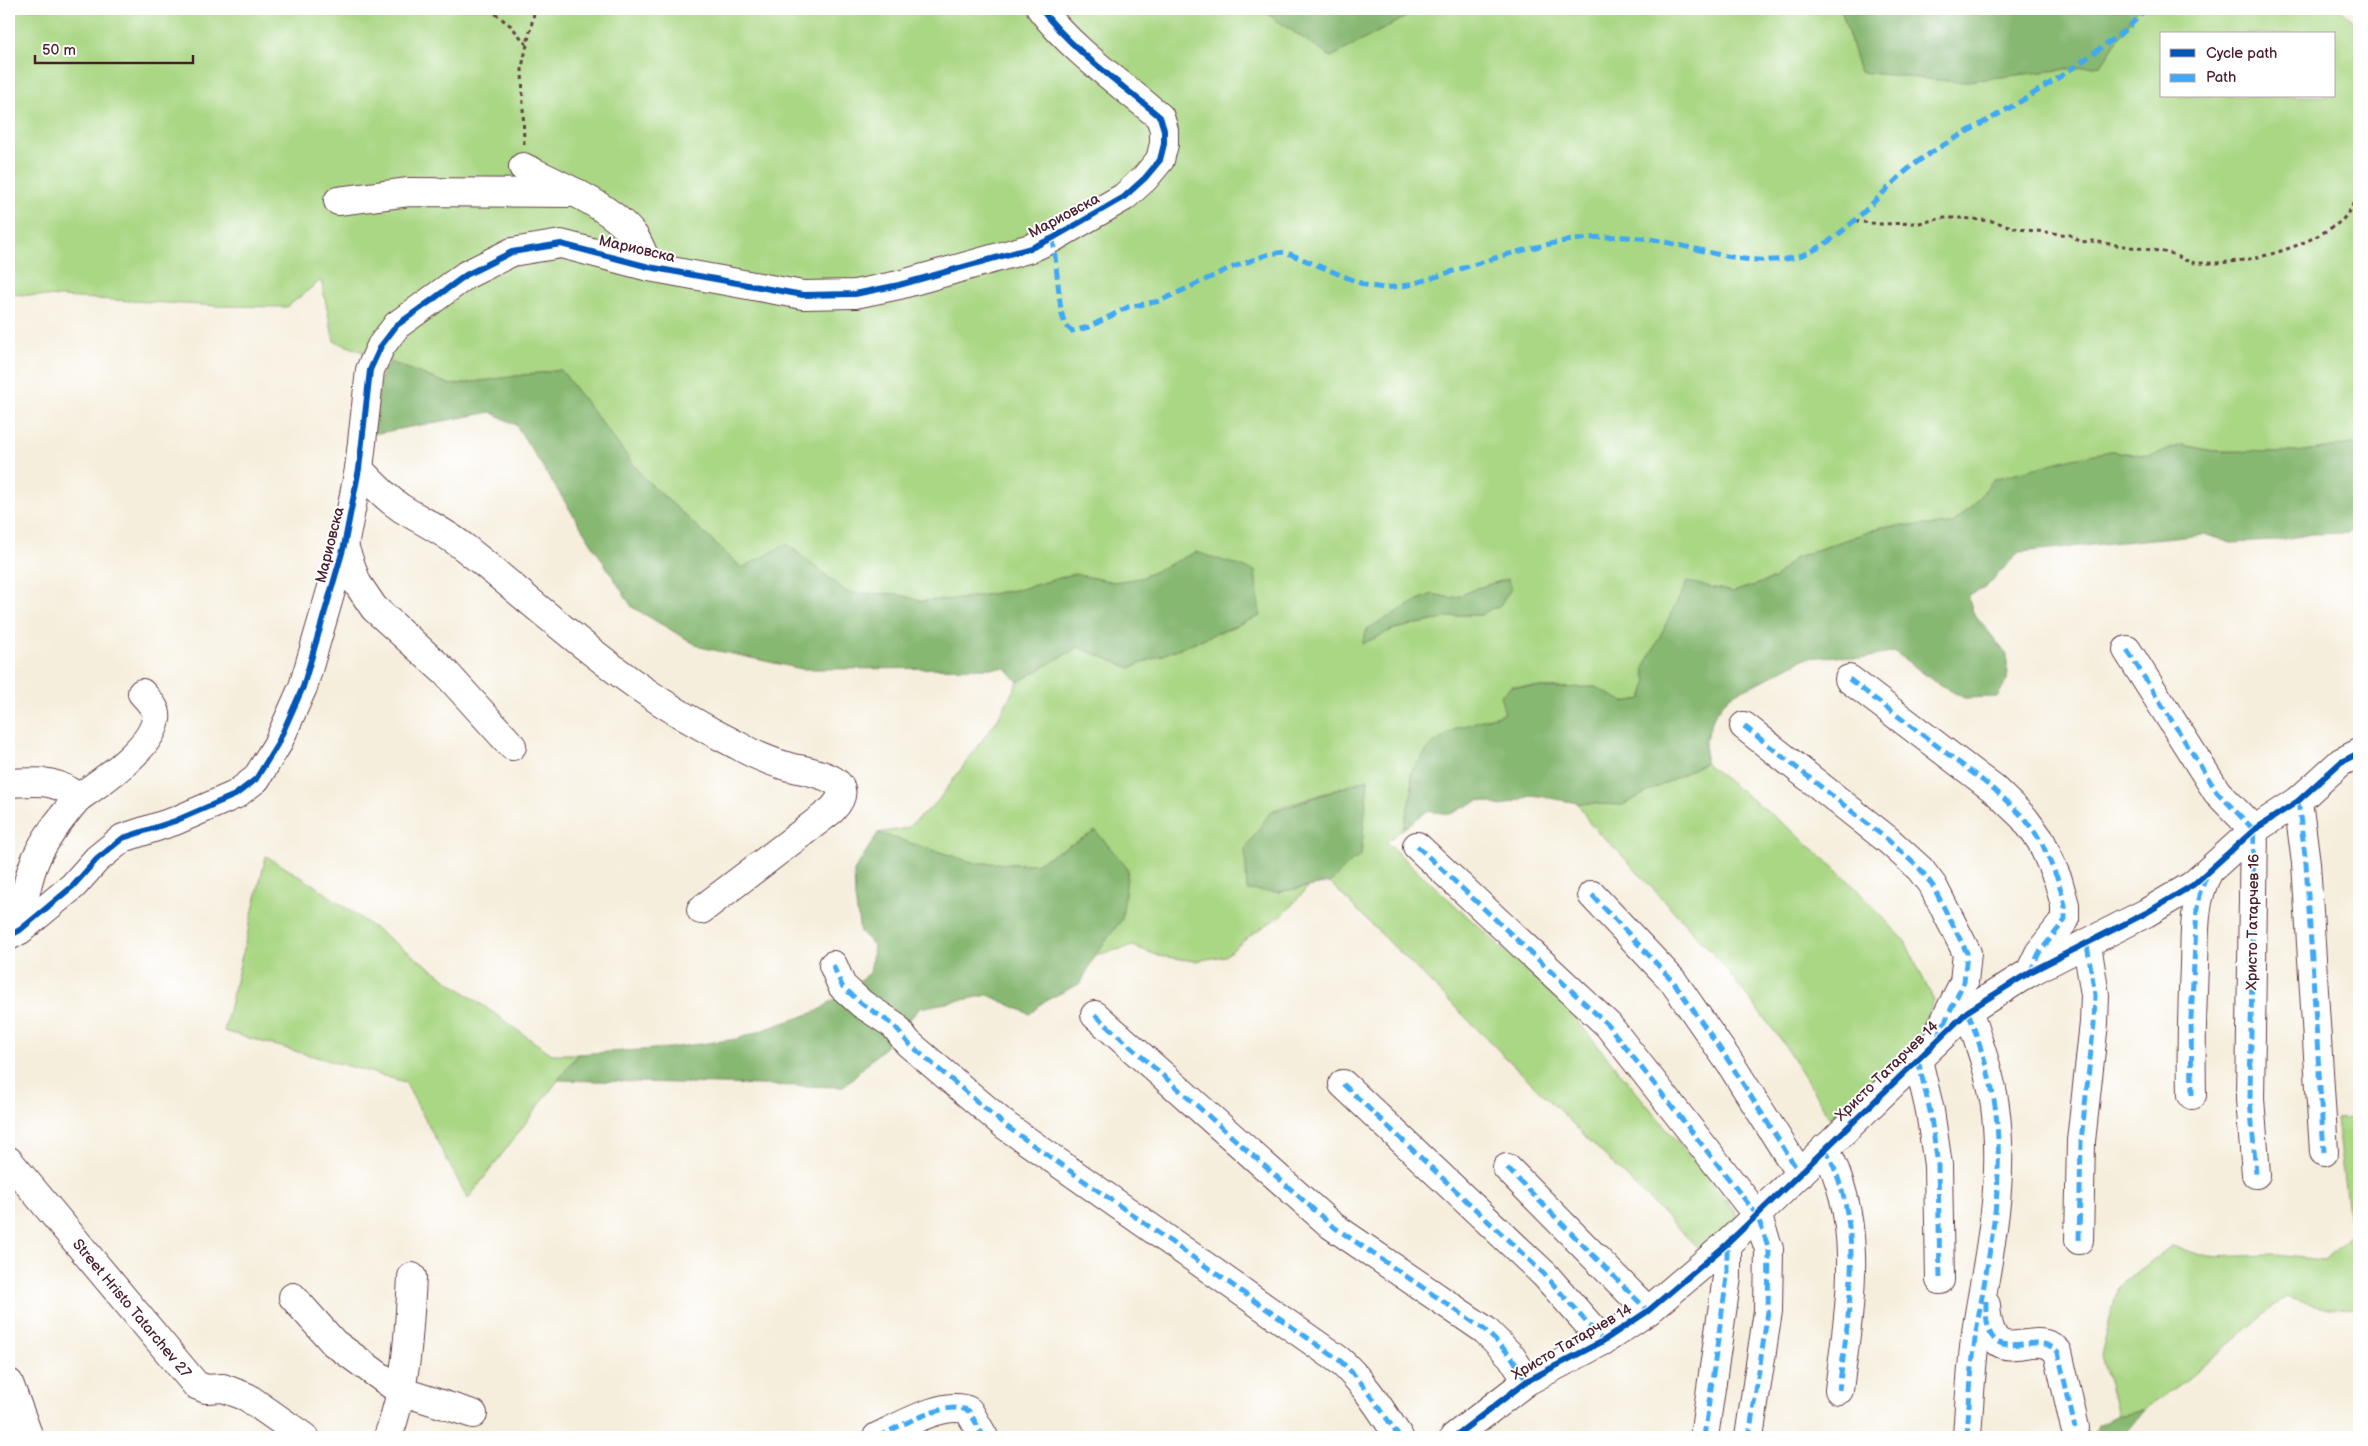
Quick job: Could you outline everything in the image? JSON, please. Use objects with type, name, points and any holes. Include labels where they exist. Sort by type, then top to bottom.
[{"type":"street","name":"Мариовска","points":[[14,933],[73,886],[98,859],[123,838],[175,821],[235,795],[256,779],[277,745],[303,687],[344,546],[359,469],[370,370],[381,346],[397,325],[460,280],[512,252],[552,245],[577,248],[649,267],[803,295],[855,294],[899,285],[1032,248],[1124,197],[1145,178],[1160,160],[1164,144],[1164,130],[1160,117],[1080,52],[1040,9]]},
{"type":"street","points":[[523,167],[577,193],[614,218],[634,236],[649,267]]},
{"type":"street","points":[[338,201],[409,192],[577,193]]},
{"type":"street","points":[[359,469],[400,507],[457,542],[646,692],[690,720],[739,747],[788,766],[824,775],[838,785],[842,796],[841,801],[832,810],[701,910]]},
{"type":"street","points":[[344,546],[357,583],[374,608],[445,672],[512,746]]},
{"type":"street","points":[[2128,650],[2217,792],[2254,830]]},
{"type":"street","points":[[1849,679],[1995,790],[2024,818],[2041,841],[2058,880],[2065,905],[2065,920],[2039,952],[2030,972]]},
{"type":"street","points":[[14,933],[34,860],[54,826],[78,798],[143,746],[152,731],[157,718],[154,706],[142,693]]},
{"type":"street","points":[[1744,726],[1888,840],[1920,869],[1933,886],[1967,953],[1964,982],[1927,1050],[1930,1111],[1938,1164],[1940,1280]]},
{"type":"street","name":"Христо Татарчев 14","points":[[1454,1437],[1527,1381],[1603,1341],[1648,1311],[1728,1244],[1825,1148],[1968,1012],[2030,972],[2087,945],[2146,913],[2208,872],[2254,830],[2298,801],[2341,762],[2359,754]]},
{"type":"street","points":[[9,783],[54,784],[66,787],[78,798]]},
{"type":"street","points":[[2298,801],[2306,863],[2324,1152]]},
{"type":"street","name":"Христо Татарчев 16","points":[[2254,830],[2250,1099],[2256,1174]]},
{"type":"street","points":[[1417,846],[1608,1025],[1757,1214],[1769,1249],[1768,1311],[1749,1437]]},
{"type":"street","points":[[2192,1096],[2191,1018],[2197,908],[2200,890],[2208,872]]},
{"type":"street","points":[[1592,895],[1672,981],[1730,1063],[1800,1174]]},
{"type":"street","points":[[2079,1240],[2081,1141],[2094,1023],[2095,995],[2087,945]]},
{"type":"street","points":[[833,965],[842,986],[862,1004],[894,1024],[908,1043],[1006,1126],[1339,1360],[1355,1374],[1368,1390],[1399,1437]]},
{"type":"street","points":[[1967,1437],[1975,1340],[1986,1281],[1996,1197],[1997,1126],[1987,1065],[1968,1012]]},
{"type":"street","points":[[1095,1015],[1331,1225],[1485,1330],[1511,1356],[1527,1381]]},
{"type":"street","points":[[1343,1084],[1545,1275],[1603,1341]]},
{"type":"street","points":[[1825,1148],[1839,1178],[1846,1201],[1852,1236],[1851,1291],[1839,1390]]},
{"type":"street","name":"Street Hristo Tatarchev 27","points":[[9,1161],[196,1385],[206,1389],[223,1388],[246,1397],[304,1437]]},
{"type":"street","points":[[1507,1168],[1648,1311]]},
{"type":"street","points":[[1704,1437],[1727,1277],[1728,1244]]},
{"type":"street","points":[[388,1437],[407,1357],[412,1278]]},
{"type":"street","points":[[1986,1281],[1988,1325],[1990,1334],[1995,1341],[2002,1344],[2047,1344],[2058,1352],[2076,1428]]},
{"type":"street","points":[[293,1297],[334,1343],[400,1391],[473,1414]]},
{"type":"street","points":[[9,1383],[29,1437]]},
{"type":"street","points":[[877,1437],[932,1413],[953,1407],[969,1411],[984,1437]]},
{"type":"path","points":[[489,9],[511,26],[527,45]]},
{"type":"path","points":[[523,167],[522,67],[535,9]]},
{"type":"path","points":[[1855,221],[1880,224],[1919,223],[1944,218],[1992,221],[2019,229],[2070,235],[2080,242],[2093,241],[2171,253],[2196,263],[2240,261],[2274,254],[2318,234],[2342,220],[2352,203],[2359,197]]},
{"type":"green space","points":[[9,9],[1260,9],[1331,57],[1421,9],[1841,9],[1860,72],[1958,82],[2101,65],[2138,9],[2340,9],[2359,26],[2359,443],[2297,452],[2213,451],[2182,445],[2150,456],[2111,451],[1970,508],[1952,524],[1882,527],[1794,558],[1774,579],[1733,592],[1687,582],[1642,699],[1624,702],[1595,687],[1549,688],[1512,686],[1505,713],[1457,728],[1411,772],[1412,790],[1403,829],[1386,842],[1564,1005],[1735,1211],[1737,1219],[1701,1251],[1330,883],[1352,861],[1361,856],[1368,779],[1271,811],[1278,892],[1308,887],[1285,913],[1251,935],[1225,956],[1195,961],[1159,956],[1133,946],[1095,955],[1122,919],[1096,832],[1035,864],[975,863],[878,833],[907,828],[937,802],[997,720],[1018,682],[1078,647],[1130,668],[1260,616],[1196,552],[1141,578],[1114,582],[1074,574],[1021,589],[959,599],[921,601],[897,594],[848,593],[742,568],[643,477],[561,370],[451,385],[334,341],[321,280],[287,307],[219,306],[9,294]],"holes":[[[1508,579],[1511,589],[1499,607],[1490,609],[1481,615],[1461,615],[1394,629],[1362,644],[1386,620],[1418,600],[1433,594],[1450,598]]]},
{"type":"green space","points":[[1260,9],[1421,9],[1331,57]]},
{"type":"green space","points":[[1841,9],[2138,9],[2101,65],[1958,82],[1860,72]]},
{"type":"green space","points":[[390,362],[451,385],[561,370],[643,477],[742,568],[787,544],[848,593],[897,594],[921,601],[959,599],[1021,589],[1074,574],[1114,582],[1141,578],[1196,552],[1255,571],[1260,616],[1130,668],[1078,647],[1018,682],[1006,668],[802,669],[700,647],[632,607],[516,425],[491,412],[373,434],[381,374]]},
{"type":"green space","points":[[2359,443],[2359,524],[2348,533],[2312,534],[2273,541],[2231,543],[2204,534],[2019,552],[1985,588],[1968,596],[1973,612],[2007,655],[2007,680],[1997,697],[1964,698],[1935,682],[1895,652],[1860,659],[1837,656],[1805,658],[1729,696],[1714,716],[1705,741],[1705,763],[1622,805],[1578,803],[1533,795],[1502,806],[1479,800],[1450,814],[1427,811],[1403,829],[1412,790],[1411,772],[1430,746],[1457,728],[1505,713],[1500,696],[1512,686],[1549,688],[1595,687],[1624,702],[1642,699],[1647,683],[1644,668],[1687,582],[1733,592],[1774,579],[1794,558],[1882,527],[1952,524],[1970,508],[1994,479],[2073,458],[2111,451],[2150,456],[2182,445],[2213,451],[2297,452]]},
{"type":"green space","points":[[1508,579],[1511,589],[1499,607],[1490,609],[1481,615],[1461,615],[1394,629],[1362,644],[1367,629],[1418,600],[1433,594],[1450,598],[1460,596],[1477,588]]},
{"type":"green space","points":[[1705,763],[1795,833],[1845,877],[1905,941],[1934,1001],[1920,1035],[1831,1120],[1782,1041],[1719,960],[1619,852],[1590,824],[1578,803],[1622,805]]},
{"type":"green space","points":[[1368,779],[1361,856],[1352,861],[1330,883],[1278,892],[1247,890],[1245,849],[1271,811],[1285,808]]},
{"type":"green space","points":[[1096,831],[1128,869],[1122,919],[1095,955],[1081,983],[1043,1002],[1030,1014],[988,995],[920,1008],[885,1047],[843,1087],[558,1080],[578,1054],[670,1048],[737,1039],[818,1011],[870,973],[874,945],[860,932],[855,898],[854,871],[878,833],[975,863],[1035,864]]},
{"type":"green space","points":[[266,856],[314,885],[551,1054],[578,1054],[468,1199],[405,1082],[224,1031]]},
{"type":"green space","points":[[2359,1118],[2359,1307],[2327,1308],[2285,1297],[2185,1381],[2144,1410],[2117,1416],[2101,1355],[2118,1287],[2171,1246],[2208,1257],[2275,1255],[2325,1260],[2351,1235],[2336,1119]]},
{"type":"green space","points":[[2144,1410],[2122,1437],[2093,1437],[2097,1426],[2117,1416]]},
{"type":"marked path","points":[[1053,238],[1061,311],[1065,325],[1072,331],[1089,327],[1128,307],[1160,301],[1228,269],[1269,254],[1285,252],[1365,285],[1384,288],[1409,285],[1523,250],[1581,239],[1640,238],[1752,260],[1791,258],[1808,253],[1825,244],[1856,220],[1912,166],[1943,145],[2010,108],[2059,77],[2122,32],[2145,9]]},
{"type":"marked path","points":[[2127,650],[2217,792],[2254,830],[2250,1099],[2256,1174]]},
{"type":"marked path","points":[[1849,679],[1995,790],[2024,818],[2041,841],[2058,880],[2065,905],[2065,920],[2039,953],[2030,972]]},
{"type":"marked path","points":[[1744,726],[1888,840],[1920,869],[1933,886],[1967,953],[1964,982],[1938,1036]]},
{"type":"marked path","points":[[2298,801],[2306,863],[2324,1152]]},
{"type":"marked path","points":[[1417,846],[1608,1025],[1757,1215],[1769,1249],[1768,1311],[1749,1437]]},
{"type":"marked path","points":[[2192,1095],[2191,1018],[2197,908],[2199,895],[2206,877]]},
{"type":"marked path","points":[[1592,895],[1673,981],[1730,1063],[1800,1174]]},
{"type":"marked path","points":[[2079,1240],[2081,1141],[2094,1023],[2095,995],[2087,945]]},
{"type":"marked path","points":[[833,965],[842,986],[862,1004],[894,1025],[908,1043],[1006,1126],[1339,1360],[1364,1387],[1399,1437]]},
{"type":"marked path","points":[[1967,1437],[1975,1339],[1994,1224],[1998,1166],[1998,1137],[1993,1094],[1984,1058],[1968,1011]]},
{"type":"marked path","points":[[1095,1015],[1331,1225],[1485,1330],[1511,1356],[1527,1381]]},
{"type":"marked path","points":[[1918,1060],[1930,1111],[1938,1165],[1940,1280]]},
{"type":"marked path","points":[[1343,1084],[1545,1275],[1603,1341]]},
{"type":"marked path","points":[[1825,1148],[1838,1177],[1846,1207],[1850,1237],[1850,1298],[1839,1390]]},
{"type":"marked path","points":[[1507,1168],[1648,1311]]},
{"type":"marked path","points":[[1704,1437],[1727,1277],[1727,1244]]},
{"type":"marked path","points":[[1986,1301],[1987,1324],[1993,1338],[2001,1344],[2036,1343],[2047,1345],[2058,1352],[2075,1428]]},
{"type":"marked path","points":[[877,1437],[936,1411],[959,1408],[969,1411],[984,1437]]},
{"type":"cycle path","points":[[9,936],[20,930],[73,886],[97,859],[123,838],[175,821],[235,795],[256,779],[277,745],[303,687],[344,546],[359,469],[370,370],[381,346],[397,325],[466,275],[512,252],[561,244],[649,267],[803,295],[855,294],[899,285],[1031,248],[1053,238],[1124,197],[1145,178],[1160,160],[1164,144],[1164,130],[1160,117],[1082,53],[1041,9]]},
{"type":"cycle path","points":[[1454,1437],[1527,1381],[1603,1341],[1648,1311],[1727,1244],[1968,1011],[2030,972],[2146,913],[2193,885],[2254,830],[2298,801],[2341,762],[2359,753]]}]
